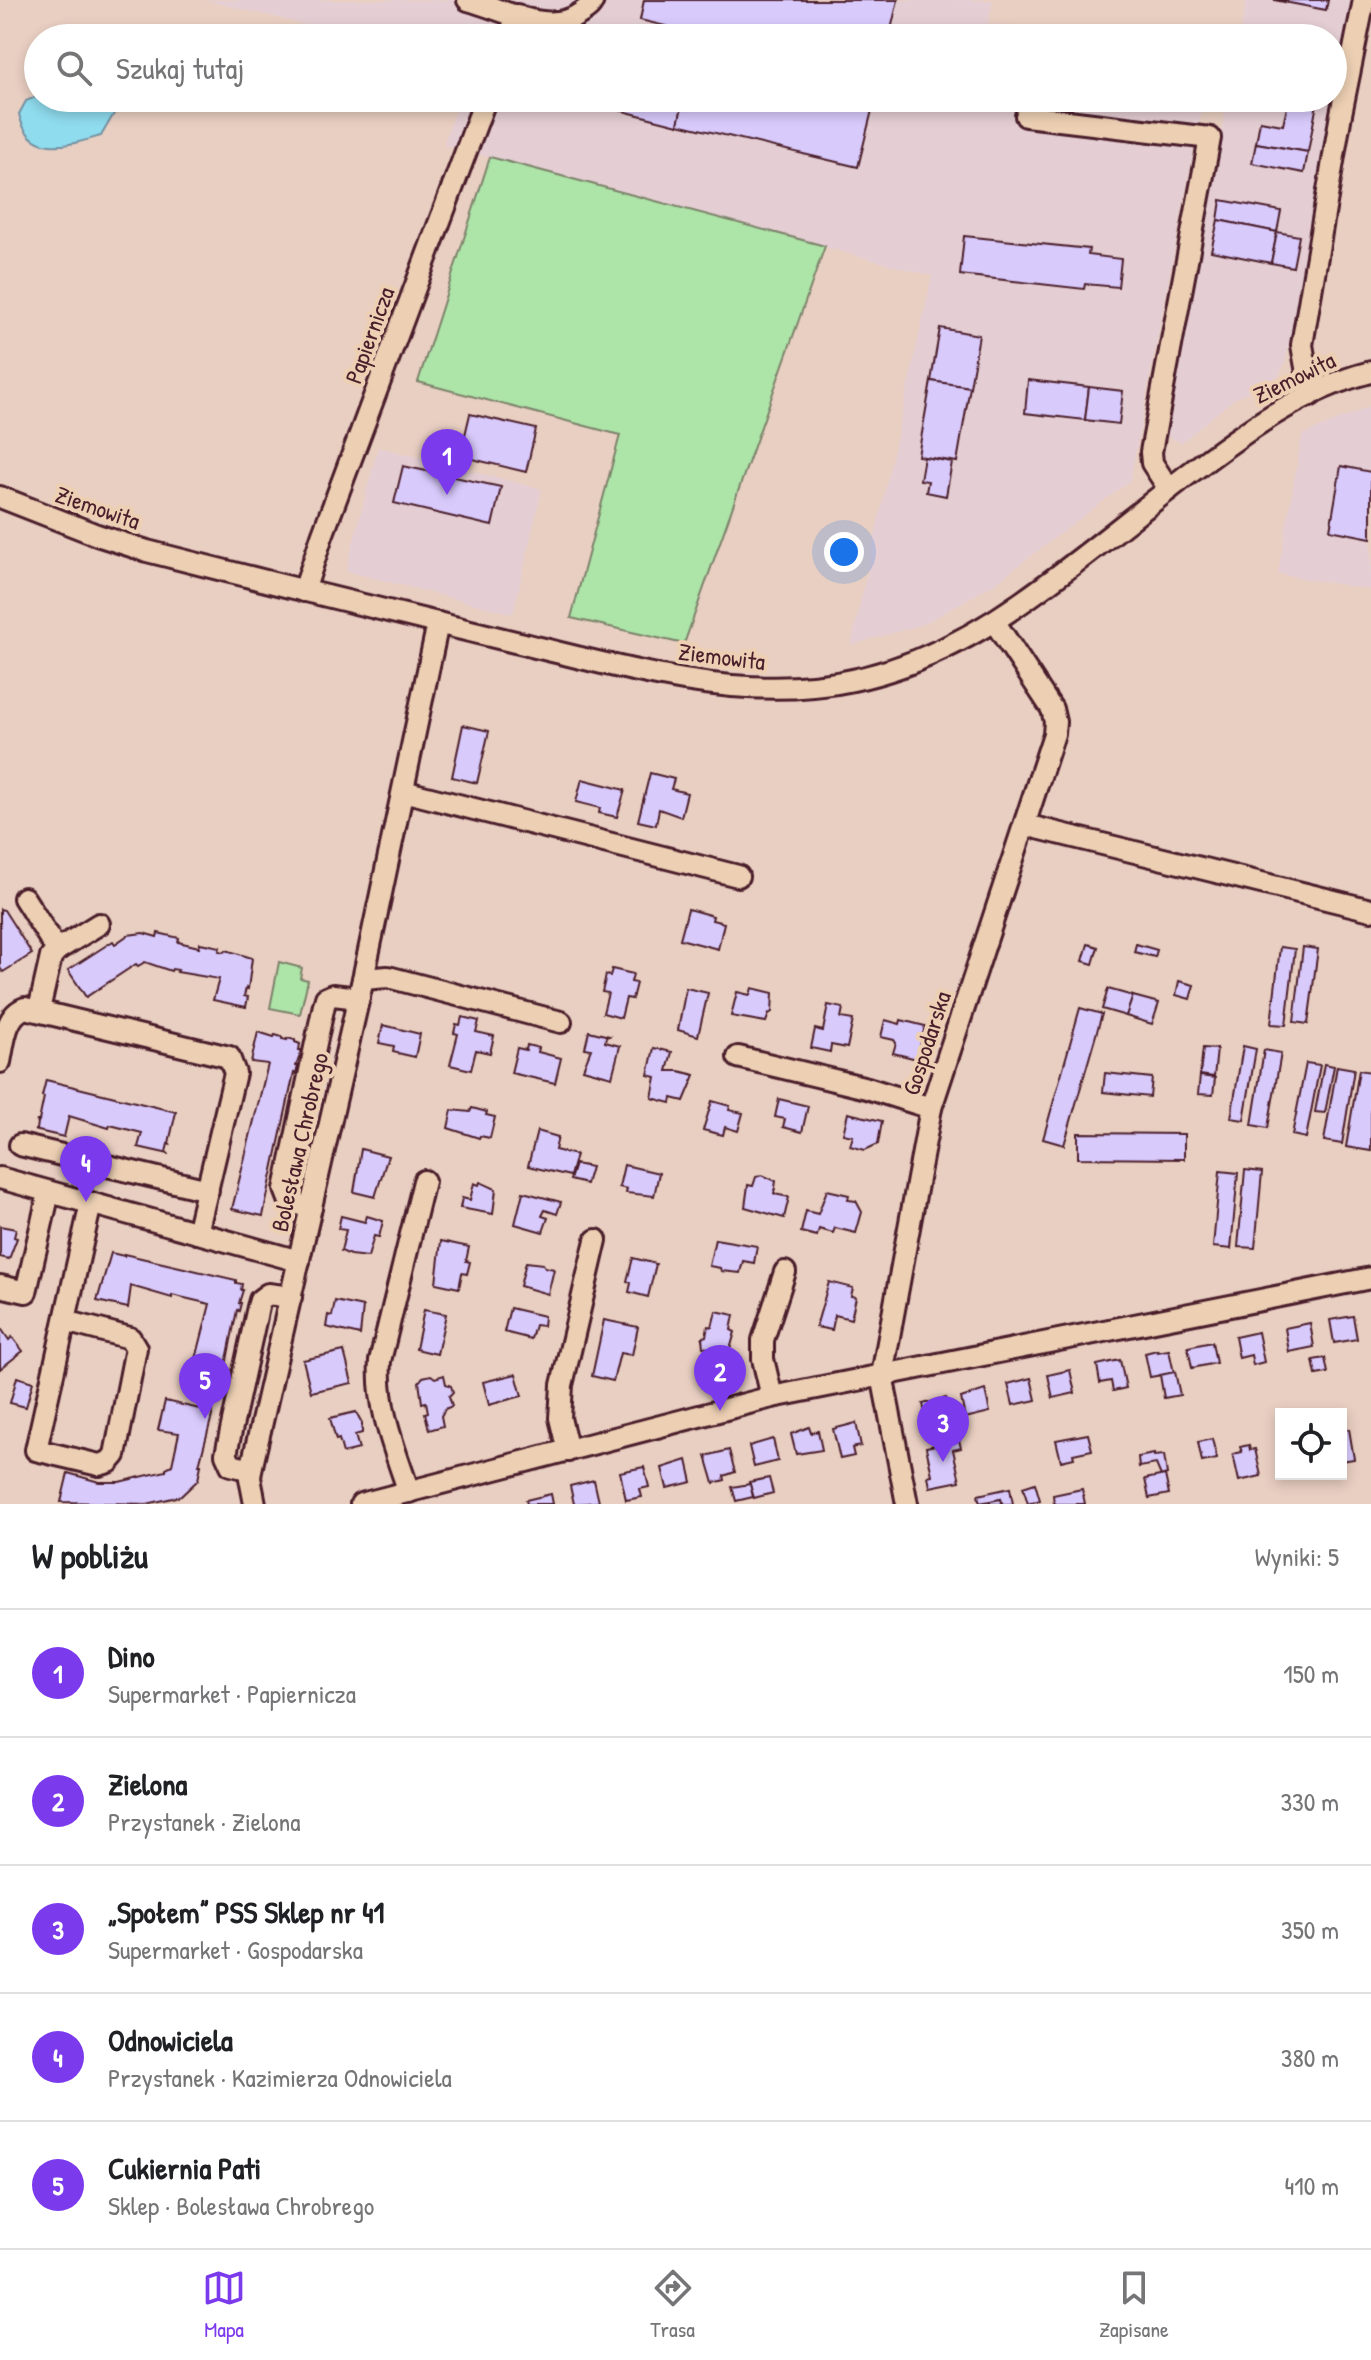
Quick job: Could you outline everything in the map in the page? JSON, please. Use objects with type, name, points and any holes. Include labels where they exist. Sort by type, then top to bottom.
[{"type":"street","points":[[468,0],[549,24],[571,21],[592,6],[593,0]]},
{"type":"street","points":[[1347,84],[1364,0]]},
{"type":"street","points":[[514,24],[517,15]]},
{"type":"street","name":"Papiernicza","points":[[304,591],[481,112]]},
{"type":"street","points":[[1311,395],[1302,345],[1341,112]]},
{"type":"street","points":[[1026,116],[1210,138],[1151,452],[1152,463],[1169,489]]},
{"type":"street","name":"Ziemowita","points":[[0,497],[147,551],[668,677],[770,689],[815,686],[893,670],[939,652],[994,621],[1253,427],[1311,395],[1371,372]]},
{"type":"street","name":"Gospodarska","points":[[907,1504],[882,1375],[931,1108],[1054,734],[1052,709],[994,621]]},
{"type":"street","name":"Bolesława Chrobrego","points":[[255,1504],[251,1470],[361,989],[438,623]]},
{"type":"street","points":[[403,791],[738,876]]},
{"type":"street","points":[[1025,825],[1371,910]]},
{"type":"street","points":[[24,898],[57,950]]},
{"type":"street","points":[[39,1010],[51,957],[99,924]]},
{"type":"street","points":[[311,1208],[290,1202],[285,1189],[326,998],[361,989],[388,977],[561,1022]]},
{"type":"street","points":[[0,1062],[11,1018],[25,1008],[229,1057],[235,1073],[197,1233]]},
{"type":"street","points":[[738,1057],[867,1088],[931,1108]]},
{"type":"street","points":[[20,1145],[208,1190]]},
{"type":"street","points":[[0,1178],[299,1261]]},
{"type":"street","points":[[409,1492],[381,1408],[378,1385],[380,1361],[424,1181]]},
{"type":"street","points":[[0,1286],[26,1292],[49,1192]]},
{"type":"street","points":[[65,1321],[130,1338],[136,1348],[115,1455],[109,1462],[99,1465],[36,1450],[91,1203]]},
{"type":"street","points":[[568,1451],[560,1418],[562,1385],[596,1240]]},
{"type":"street","points":[[772,1397],[763,1359],[763,1340],[785,1272]]},
{"type":"street","points":[[361,1504],[772,1397],[1371,1278]]},
{"type":"street","points":[[251,1470],[231,1465],[226,1454],[258,1307],[260,1300],[268,1294],[291,1297]]},
{"type":"shaded area","points":[[204,0],[993,0],[988,24],[302,24]]},
{"type":"shaded area","points":[[1246,0],[1356,0],[1347,46],[1347,24],[1242,24]]},
{"type":"shaded area","points":[[455,112],[1201,112],[1130,481],[994,584],[924,624],[851,645],[932,276],[443,145]]},
{"type":"shaded area","points":[[1225,112],[1334,112],[1285,363],[1278,377],[1234,399],[1181,443],[1163,434]]},
{"type":"shaded area","points":[[1371,406],[1371,590],[1278,574],[1302,435]]},
{"type":"shaded area","points":[[378,447],[542,489],[513,614],[346,571]]},
{"type":"green space","points":[[490,157],[825,246],[684,644],[571,618],[620,435],[418,382]]},
{"type":"green space","points":[[279,962],[302,968],[300,978],[308,980],[300,1014],[270,1008]]},
{"type":"water","points":[[24,105],[24,112],[115,112],[101,136],[64,145],[41,143],[32,138],[19,114]]},
{"type":"building","points":[[644,0],[898,0],[892,24],[657,24],[640,20]]},
{"type":"building","points":[[1274,0],[1328,0],[1326,10]]},
{"type":"building","points":[[627,112],[681,112],[678,125]]},
{"type":"building","points":[[681,112],[872,112],[858,167],[678,124]]},
{"type":"building","points":[[1286,112],[1315,112],[1308,152],[1256,143],[1260,121],[1283,125]]},
{"type":"building","points":[[1256,143],[1308,152],[1304,173],[1252,163]]},
{"type":"building","points":[[1221,200],[1281,211],[1277,232],[1218,220]]},
{"type":"building","points":[[1218,220],[1277,232],[1271,263],[1211,251]]},
{"type":"building","points":[[1277,232],[1299,236],[1293,267],[1271,263]]},
{"type":"building","points":[[964,236],[1089,249],[1088,255],[1121,259],[1118,287],[1085,284],[1084,289],[960,275]]},
{"type":"building","points":[[940,328],[979,335],[970,387],[931,381]]},
{"type":"building","points":[[1028,380],[1089,387],[1085,420],[1025,413]]},
{"type":"building","points":[[931,381],[970,387],[957,462],[918,456]]},
{"type":"building","points":[[1089,387],[1123,391],[1119,424],[1085,420]]},
{"type":"building","points":[[470,414],[536,429],[526,472],[460,456]]},
{"type":"building","points":[[924,457],[952,462],[946,496],[926,492],[928,481],[920,480]]},
{"type":"building","points":[[403,466],[501,487],[492,526],[394,503]]},
{"type":"building","points":[[1341,466],[1371,472],[1371,538],[1330,530]]},
{"type":"building","points":[[463,725],[489,731],[477,783],[452,777]]},
{"type":"building","points":[[650,773],[674,779],[671,789],[687,793],[681,817],[659,809],[656,825],[638,821]]},
{"type":"building","points":[[582,779],[625,790],[617,817],[599,813],[600,808],[576,802]]},
{"type":"building","points":[[0,909],[4,910],[32,954],[3,972],[0,968]]},
{"type":"building","points":[[688,909],[713,916],[712,920],[724,923],[718,949],[680,939]]},
{"type":"building","points":[[143,933],[179,938],[178,942],[199,947],[200,943],[220,947],[219,951],[226,950],[252,958],[248,989],[244,996],[248,997],[246,1007],[213,1000],[219,979],[171,971],[145,962],[136,964],[86,997],[68,970],[113,941],[115,944],[128,935]]},
{"type":"building","points":[[1088,944],[1098,947],[1093,964],[1083,961]]},
{"type":"building","points":[[1136,944],[1157,950],[1155,957],[1134,952]]},
{"type":"building","points":[[1280,947],[1295,949],[1286,1025],[1271,1024]]},
{"type":"building","points":[[1303,947],[1318,949],[1308,1024],[1294,1022]]},
{"type":"building","points":[[612,969],[633,974],[631,982],[636,983],[632,999],[626,998],[621,1018],[603,1013],[608,993],[602,992],[606,975],[610,976]]},
{"type":"building","points":[[1179,981],[1194,985],[1190,999],[1176,995]]},
{"type":"building","points":[[686,988],[708,993],[698,1036],[678,1030]]},
{"type":"building","points":[[752,988],[773,993],[772,1012],[766,1022],[731,1016],[737,992],[750,995]]},
{"type":"building","points":[[1108,989],[1133,996],[1126,1016],[1102,1009]]},
{"type":"building","points":[[1133,996],[1159,1003],[1152,1024],[1126,1016]]},
{"type":"building","points":[[828,1005],[843,1008],[841,1018],[853,1020],[847,1048],[831,1045],[830,1052],[811,1048],[815,1029],[823,1031]]},
{"type":"building","points":[[1080,1008],[1102,1014],[1064,1145],[1043,1139]]},
{"type":"building","points":[[462,1017],[479,1021],[476,1032],[494,1036],[490,1053],[476,1050],[471,1070],[450,1065],[458,1034],[454,1033],[456,1024],[460,1025]]},
{"type":"building","points":[[885,1020],[925,1026],[917,1059],[893,1053],[894,1040],[881,1037]]},
{"type":"building","points":[[383,1025],[420,1034],[415,1057],[393,1052],[394,1046],[379,1043]]},
{"type":"building","points":[[589,1031],[609,1036],[605,1042],[620,1046],[612,1077],[583,1069],[591,1049],[585,1048]]},
{"type":"building","points":[[258,1032],[295,1040],[300,1044],[299,1050],[302,1050],[294,1073],[263,1216],[232,1209],[268,1064],[251,1062]]},
{"type":"building","points":[[527,1045],[539,1048],[538,1052],[561,1058],[555,1083],[511,1073],[517,1048],[526,1050]]},
{"type":"building","points":[[1243,1046],[1256,1049],[1244,1120],[1231,1118]]},
{"type":"building","points":[[654,1048],[672,1052],[667,1071],[695,1075],[684,1101],[672,1098],[671,1103],[652,1098],[656,1077],[648,1075]]},
{"type":"building","points":[[1203,1048],[1217,1049],[1214,1077],[1200,1075]]},
{"type":"building","points":[[1264,1050],[1281,1053],[1268,1128],[1252,1125]]},
{"type":"building","points":[[1306,1063],[1320,1065],[1306,1138],[1292,1135]]},
{"type":"building","points":[[1324,1064],[1334,1066],[1325,1113],[1315,1112]]},
{"type":"building","points":[[1337,1066],[1354,1069],[1342,1144],[1324,1141]]},
{"type":"building","points":[[1359,1070],[1371,1072],[1371,1151],[1346,1147]]},
{"type":"building","points":[[1105,1073],[1152,1078],[1150,1097],[1103,1092]]},
{"type":"building","points":[[1200,1076],[1215,1078],[1213,1095],[1198,1094]]},
{"type":"building","points":[[46,1080],[176,1112],[171,1145],[168,1144],[166,1152],[169,1154],[138,1147],[142,1133],[110,1125],[109,1128],[69,1116],[64,1137],[34,1130],[37,1130],[36,1121],[39,1121]]},
{"type":"building","points":[[779,1099],[808,1106],[802,1132],[783,1127],[785,1119],[775,1117]]},
{"type":"building","points":[[712,1101],[743,1113],[738,1131],[725,1127],[723,1135],[703,1130]]},
{"type":"building","points":[[472,1108],[495,1117],[490,1138],[479,1138],[448,1128],[452,1110],[470,1112]]},
{"type":"building","points":[[848,1113],[882,1121],[878,1144],[865,1150],[850,1146],[853,1136],[843,1134]]},
{"type":"building","points":[[537,1131],[558,1137],[555,1150],[576,1155],[570,1176],[528,1166]]},
{"type":"building","points":[[1078,1133],[1184,1134],[1184,1159],[1078,1158]]},
{"type":"building","points":[[361,1149],[388,1156],[375,1197],[354,1192]]},
{"type":"building","points":[[575,1164],[591,1167],[586,1184],[570,1180]]},
{"type":"building","points":[[624,1165],[659,1173],[654,1196],[626,1193],[627,1189],[619,1187]]},
{"type":"building","points":[[1245,1170],[1262,1172],[1255,1248],[1238,1247]]},
{"type":"building","points":[[1220,1171],[1238,1173],[1231,1249],[1213,1247]]},
{"type":"building","points":[[762,1175],[776,1181],[774,1194],[789,1197],[784,1218],[745,1207],[748,1185],[753,1186],[756,1177]]},
{"type":"building","points":[[480,1182],[496,1189],[493,1214],[460,1208],[462,1198],[470,1200],[474,1183],[479,1185]]},
{"type":"building","points":[[827,1190],[849,1195],[848,1200],[856,1201],[862,1212],[856,1233],[835,1228],[833,1233],[819,1229],[817,1236],[801,1232],[806,1211],[818,1214]]},
{"type":"building","points":[[523,1192],[561,1202],[557,1214],[545,1210],[542,1216],[548,1218],[543,1232],[515,1224]]},
{"type":"building","points":[[341,1216],[365,1222],[367,1216],[383,1221],[379,1237],[374,1236],[368,1257],[341,1251],[346,1230],[338,1229]]},
{"type":"building","points":[[0,1226],[16,1229],[14,1237],[17,1238],[9,1259],[0,1257]]},
{"type":"building","points":[[715,1239],[757,1246],[754,1263],[743,1261],[740,1273],[709,1266]]},
{"type":"building","points":[[441,1241],[469,1247],[466,1261],[470,1262],[467,1274],[462,1273],[459,1288],[436,1283]]},
{"type":"building","points":[[111,1253],[236,1280],[236,1283],[242,1284],[241,1303],[225,1370],[195,1363],[210,1304],[172,1295],[172,1298],[131,1286],[128,1308],[97,1301]]},
{"type":"building","points":[[633,1258],[656,1264],[648,1297],[629,1292],[631,1283],[627,1281]]},
{"type":"building","points":[[526,1262],[554,1269],[548,1294],[520,1286]]},
{"type":"building","points":[[829,1282],[853,1288],[851,1296],[856,1297],[851,1319],[835,1315],[832,1330],[816,1327]]},
{"type":"building","points":[[335,1301],[363,1307],[360,1335],[326,1327]]},
{"type":"building","points":[[510,1308],[544,1316],[543,1326],[535,1325],[531,1339],[504,1332]]},
{"type":"building","points":[[424,1310],[446,1314],[437,1354],[416,1349]]},
{"type":"building","points":[[716,1311],[734,1315],[731,1330],[735,1332],[729,1353],[703,1347],[702,1338],[706,1336],[708,1326],[712,1327]]},
{"type":"building","points":[[1353,1316],[1357,1339],[1334,1343],[1330,1320]]},
{"type":"building","points":[[604,1320],[638,1327],[632,1355],[620,1353],[613,1381],[592,1376]]},
{"type":"building","points":[[1310,1323],[1314,1347],[1289,1352],[1285,1328]]},
{"type":"building","points":[[0,1327],[9,1340],[12,1337],[23,1351],[0,1369]]},
{"type":"building","points":[[1258,1332],[1264,1362],[1253,1365],[1251,1355],[1239,1358],[1235,1337]]},
{"type":"building","points":[[1212,1342],[1216,1363],[1192,1368],[1188,1347]]},
{"type":"building","points":[[1169,1350],[1174,1373],[1150,1377],[1145,1353]]},
{"type":"building","points":[[344,1351],[352,1383],[311,1392],[303,1360]]},
{"type":"building","points":[[1325,1358],[1328,1373],[1316,1375],[1313,1360]]},
{"type":"building","points":[[1120,1360],[1126,1388],[1113,1391],[1111,1381],[1100,1383],[1097,1365]]},
{"type":"building","points":[[1070,1370],[1075,1393],[1053,1398],[1048,1375]]},
{"type":"building","points":[[1175,1372],[1180,1395],[1164,1398],[1160,1375]]},
{"type":"building","points":[[516,1374],[522,1396],[489,1405],[483,1382]]},
{"type":"building","points":[[431,1375],[435,1378],[444,1375],[446,1384],[451,1386],[453,1392],[449,1396],[452,1406],[445,1409],[441,1416],[443,1426],[429,1430],[426,1402],[422,1403],[419,1382]]},
{"type":"building","points":[[17,1377],[33,1382],[26,1407],[10,1403]]},
{"type":"building","points":[[1031,1378],[1036,1400],[1013,1405],[1008,1384]]},
{"type":"building","points":[[985,1390],[990,1412],[965,1418],[961,1398]]},
{"type":"building","points":[[946,1398],[951,1421],[928,1426],[923,1404]]},
{"type":"building","points":[[165,1401],[213,1412],[198,1480],[181,1496],[147,1504],[61,1502],[68,1473],[99,1482],[119,1482],[166,1471],[172,1465],[179,1433],[158,1430]]},
{"type":"building","points":[[356,1412],[362,1423],[362,1433],[355,1435],[359,1449],[343,1453],[330,1418]]},
{"type":"building","points":[[856,1423],[861,1446],[852,1448],[854,1456],[840,1459],[833,1429]]},
{"type":"building","points":[[809,1427],[811,1433],[818,1431],[822,1450],[796,1454],[791,1434]]},
{"type":"building","points":[[1347,1429],[1354,1459],[1347,1460]]},
{"type":"building","points":[[1088,1434],[1092,1450],[1073,1454],[1074,1458],[1061,1461],[1056,1440]]},
{"type":"building","points":[[773,1439],[778,1461],[754,1467],[749,1446]]},
{"type":"building","points":[[1212,1439],[1217,1459],[1202,1462],[1198,1442]]},
{"type":"building","points":[[959,1440],[961,1448],[953,1450],[960,1481],[930,1487],[928,1476],[932,1475],[926,1447]]},
{"type":"building","points":[[1249,1445],[1250,1450],[1255,1449],[1261,1476],[1239,1481],[1233,1454],[1242,1452],[1240,1447]]},
{"type":"building","points":[[729,1450],[735,1472],[724,1476],[725,1480],[714,1483],[706,1456]]},
{"type":"building","points":[[1164,1455],[1167,1474],[1161,1476],[1156,1464],[1139,1467],[1138,1457]]},
{"type":"building","points":[[687,1460],[692,1482],[667,1488],[662,1468]]},
{"type":"building","points":[[644,1467],[649,1487],[640,1489],[642,1497],[626,1500],[620,1472]]},
{"type":"building","points":[[1165,1475],[1169,1494],[1149,1498],[1145,1479]]},
{"type":"building","points":[[769,1478],[773,1493],[754,1498],[749,1482]]},
{"type":"building","points":[[594,1480],[599,1502],[574,1504],[570,1486]]},
{"type":"building","points":[[1035,1483],[1040,1500],[1028,1504],[1023,1487]]},
{"type":"building","points":[[750,1484],[753,1497],[736,1501],[732,1487]]},
{"type":"building","points":[[1010,1488],[1013,1504],[1002,1504],[1001,1499],[980,1503],[978,1495]]},
{"type":"building","points":[[1082,1489],[1085,1504],[1054,1504],[1053,1495]]},
{"type":"building","points":[[551,1494],[553,1504],[527,1504],[526,1500]]},
{"type":"building","points":[[1001,1499],[1002,1504],[981,1504],[981,1503]]},
{"type":"place","name":"Dino","points":[[447,495]]},
{"type":"place","name":"Odnowiciela","points":[[86,1202]]},
{"type":"place","name":"Zielona","points":[[720,1411]]},
{"type":"place","name":"Cukiernia Pati","points":[[205,1419]]},
{"type":"place","name":"„Społem” PSS Sklep nr 41","points":[[943,1462]]}]
